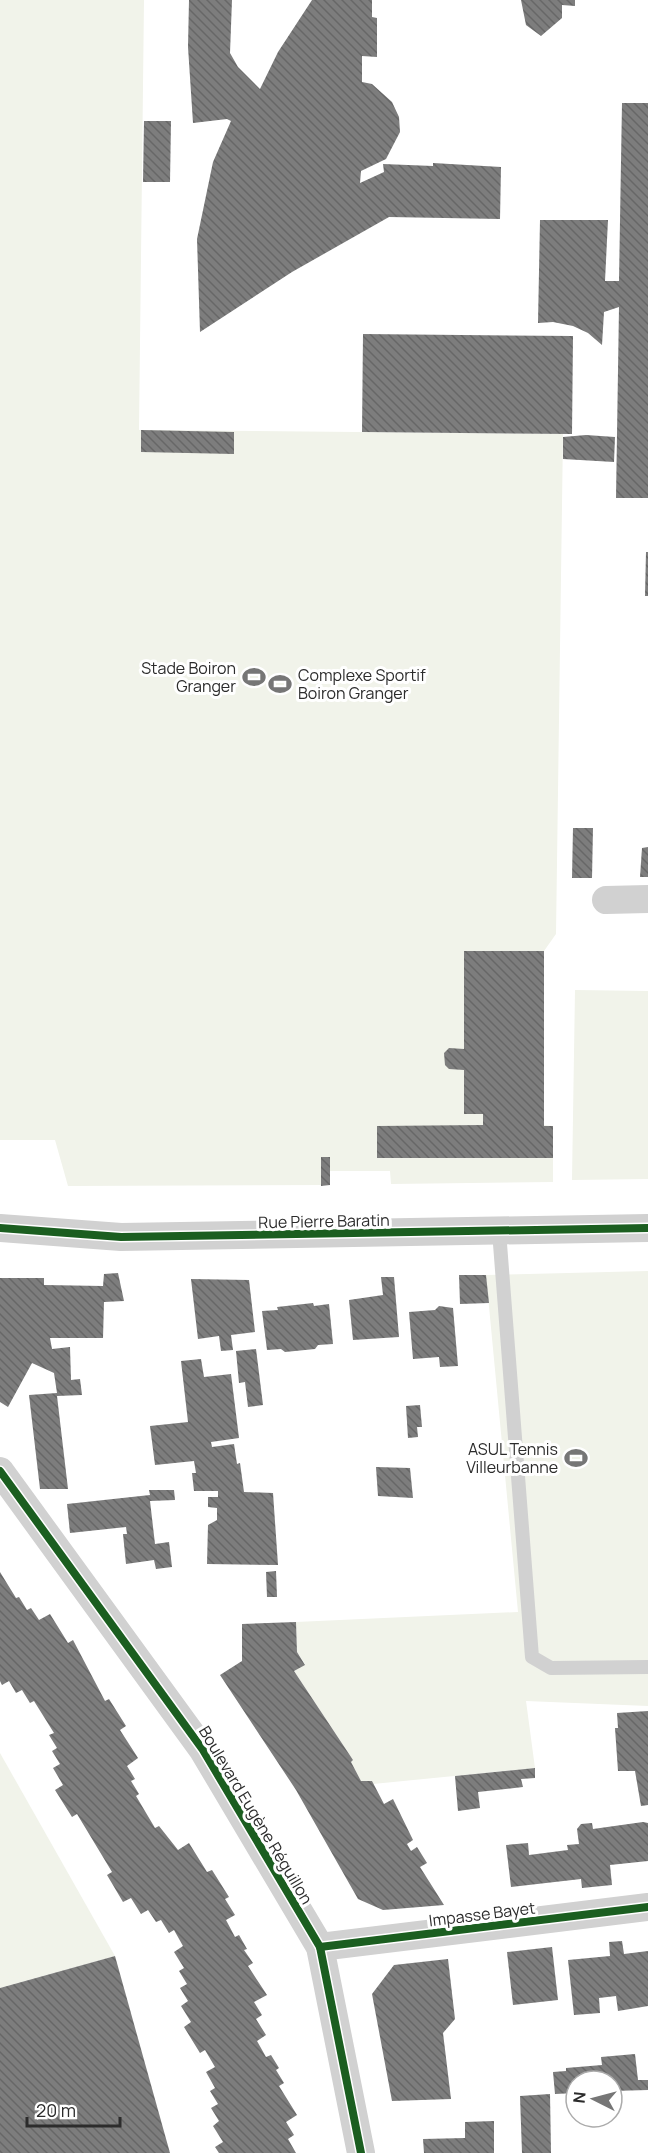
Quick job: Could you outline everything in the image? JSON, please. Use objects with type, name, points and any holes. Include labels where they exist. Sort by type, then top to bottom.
[{"type":"street","points":[[606,900],[648,898]]},
{"type":"street","name":"Rue Pierre Baratin","points":[[0,1228],[121,1237],[648,1228]]},
{"type":"street","name":"Boulevard Eugène Réguillon","points":[[0,1471],[203,1750],[320,1947],[361,2153]]},
{"type":"street","name":"Impasse Bayet","points":[[320,1947],[648,1907]]},
{"type":"lane","points":[[499,1231],[532,1657],[551,1668],[648,1667]]},
{"type":"shaded area","name":"Complexe Sportif Boiron Granger","points":[[0,0],[144,0],[139,430],[563,434],[556,934],[544,951],[544,1125],[553,1126],[553,1182],[391,1184],[390,1171],[330,1171],[330,1185],[68,1186],[55,1140],[0,1140]]},
{"type":"shaded area","points":[[575,990],[648,991],[648,1179],[572,1180]]},
{"type":"shaded area","name":"ASUL Tennis Villeurbanne","points":[[648,1271],[648,1706],[526,1701],[535,1768],[373,1784],[372,1781],[361,1781],[351,1762],[353,1760],[294,1671],[305,1664],[297,1652],[296,1622],[518,1612],[486,1275]]},
{"type":"shaded area","points":[[0,1753],[115,1956],[0,1988]]},
{"type":"building","points":[[189,0],[232,0],[230,53],[238,67],[260,89],[278,52],[312,0],[372,0],[372,17],[377,18],[377,57],[362,56],[362,82],[372,84],[392,102],[399,117],[400,132],[386,159],[361,171],[360,183],[384,172],[383,164],[433,166],[433,163],[501,167],[500,219],[389,217],[292,272],[200,332],[197,239],[213,162],[231,121],[227,119],[193,123],[188,47]]},
{"type":"building","points":[[521,0],[575,0],[575,6],[562,5],[562,18],[541,36],[526,25]]},
{"type":"building","points":[[622,103],[648,103],[648,498],[616,498],[619,307],[604,312],[602,345],[588,333],[573,326],[553,322],[538,323],[540,220],[608,220],[605,281],[619,281]]},
{"type":"building","points":[[144,121],[171,121],[170,182],[143,182]]},
{"type":"building","points":[[363,334],[573,336],[572,434],[362,432]]},
{"type":"building","points":[[141,430],[234,432],[234,454],[141,452]]},
{"type":"building","points":[[586,435],[615,437],[614,462],[563,459],[563,437]]},
{"type":"building","points":[[646,552],[648,552],[648,596],[645,596]]},
{"type":"building","points":[[573,828],[593,828],[592,878],[572,878]]},
{"type":"building","points":[[648,847],[648,877],[640,877],[642,848]]},
{"type":"building","points":[[464,951],[544,951],[544,1126],[553,1126],[553,1158],[377,1158],[377,1126],[483,1125],[483,1114],[464,1114],[464,1070],[449,1069],[445,1065],[444,1053],[449,1048],[464,1049]]},
{"type":"building","points":[[321,1157],[330,1157],[330,1185],[321,1186]]},
{"type":"building","points":[[118,1273],[124,1301],[104,1302],[103,1338],[50,1338],[52,1349],[70,1347],[71,1380],[80,1379],[82,1395],[57,1396],[68,1489],[40,1489],[29,1395],[57,1393],[54,1373],[32,1363],[8,1407],[0,1402],[0,1278],[44,1278],[44,1285],[103,1286],[104,1274]]},
{"type":"building","points":[[459,1275],[486,1275],[489,1303],[460,1304]]},
{"type":"building","points":[[381,1277],[394,1277],[399,1337],[353,1340],[349,1300],[383,1295]]},
{"type":"building","points":[[191,1279],[249,1280],[255,1332],[231,1335],[233,1350],[221,1351],[219,1336],[198,1339]]},
{"type":"building","points":[[313,1303],[314,1306],[329,1304],[333,1344],[318,1345],[315,1349],[285,1352],[281,1349],[267,1350],[262,1311]]},
{"type":"building","points":[[439,1306],[453,1308],[458,1366],[440,1367],[439,1357],[413,1359],[409,1312],[435,1310]]},
{"type":"building","points":[[256,1349],[263,1405],[248,1407],[245,1382],[239,1383],[236,1351]]},
{"type":"building","points":[[201,1359],[204,1377],[231,1374],[239,1438],[211,1442],[212,1447],[234,1444],[237,1464],[240,1463],[244,1492],[273,1493],[278,1565],[207,1564],[208,1525],[217,1520],[217,1508],[208,1507],[208,1497],[218,1497],[218,1491],[194,1491],[192,1473],[196,1473],[194,1461],[155,1465],[150,1426],[188,1422],[181,1361]]},
{"type":"building","points":[[420,1405],[422,1427],[417,1427],[418,1437],[408,1438],[406,1406]]},
{"type":"building","points":[[376,1467],[410,1468],[413,1498],[378,1496]]},
{"type":"building","points":[[149,1490],[174,1490],[175,1500],[150,1501],[155,1544],[169,1542],[172,1567],[156,1569],[154,1560],[126,1564],[123,1534],[127,1534],[126,1527],[70,1533],[67,1504],[150,1495]]},
{"type":"building","points":[[276,1571],[277,1597],[267,1597],[266,1572]]},
{"type":"building","points":[[0,1572],[16,1598],[19,1597],[27,1610],[31,1608],[39,1620],[50,1614],[68,1643],[73,1640],[105,1701],[109,1699],[126,1726],[120,1730],[138,1758],[127,1766],[135,1779],[131,1781],[139,1794],[136,1796],[155,1828],[159,1826],[178,1850],[189,1843],[207,1872],[212,1870],[229,1897],[225,1899],[235,1915],[226,1920],[235,1937],[239,1935],[247,1949],[244,1950],[253,1963],[248,1966],[267,1995],[254,2002],[262,2015],[256,2019],[266,2035],[257,2041],[266,2057],[271,2055],[279,2068],[276,2070],[284,2083],[279,2086],[297,2115],[286,2122],[294,2135],[288,2139],[296,2153],[219,2153],[215,2147],[223,2142],[213,2126],[219,2121],[211,2108],[218,2104],[210,2091],[215,2088],[206,2072],[215,2067],[205,2050],[200,2053],[184,2027],[191,2022],[181,2006],[188,2001],[180,1988],[187,1984],[179,1971],[184,1968],[174,1952],[183,1946],[174,1930],[169,1933],[161,1920],[156,1922],[148,1910],[141,1914],[131,1898],[123,1902],[107,1875],[112,1872],[77,1814],[72,1817],[55,1790],[63,1785],[53,1768],[60,1764],[52,1751],[57,1748],[49,1735],[54,1733],[34,1701],[30,1703],[22,1690],[16,1693],[9,1681],[2,1685],[0,1681]]},
{"type":"building","points":[[296,1622],[297,1652],[305,1665],[294,1671],[353,1760],[351,1762],[361,1781],[372,1781],[384,1804],[393,1799],[413,1840],[407,1844],[411,1851],[417,1847],[427,1863],[420,1867],[444,1905],[383,1910],[358,1899],[296,1790],[220,1675],[242,1661],[242,1624]]},
{"type":"building","points":[[648,1711],[648,1805],[641,1806],[635,1771],[618,1771],[615,1728],[618,1728],[617,1713]]},
{"type":"building","points":[[535,1768],[535,1778],[521,1779],[523,1787],[478,1792],[480,1808],[458,1811],[455,1776]]},
{"type":"building","points":[[592,1823],[593,1829],[648,1823],[648,1861],[610,1865],[612,1885],[582,1888],[581,1879],[511,1887],[506,1845],[528,1843],[529,1855],[568,1850],[567,1845],[579,1844],[577,1829],[581,1824]]},
{"type":"building","points":[[622,1941],[624,1954],[648,1951],[648,2006],[618,2011],[616,1996],[599,1998],[600,2013],[574,2015],[568,1960],[610,1956],[609,1942]]},
{"type":"building","points":[[552,1947],[558,2000],[513,2005],[507,1952]]},
{"type":"building","points":[[115,1956],[170,2153],[0,2153],[0,1988]]},
{"type":"building","points":[[448,1959],[455,2019],[443,2033],[451,2099],[392,2101],[372,1994],[394,1965]]},
{"type":"building","points":[[635,2054],[638,2080],[648,2080],[648,2090],[624,2091],[624,2069],[566,2069],[602,2065],[601,2057]]},
{"type":"building","points":[[564,2071],[564,2094],[555,2094],[553,2072]]},
{"type":"building","points":[[550,2094],[551,2153],[522,2153],[520,2096]]},
{"type":"building","points":[[494,2121],[494,2153],[424,2153],[423,2139],[465,2138],[465,2122]]},
{"type":"cycle path","points":[[0,1228],[121,1237],[648,1228]]},
{"type":"cycle path","points":[[0,1471],[203,1750],[320,1947],[361,2153]]},
{"type":"cycle path","points":[[320,1947],[648,1907]]},
{"type":"place","name":"Stade Boiron Granger","points":[[254,677]]},
{"type":"place","name":"Complexe Sportif Boiron Granger","points":[[280,684]]},
{"type":"place","name":"ASUL Tennis Villeurbanne","points":[[576,1458]]}]
